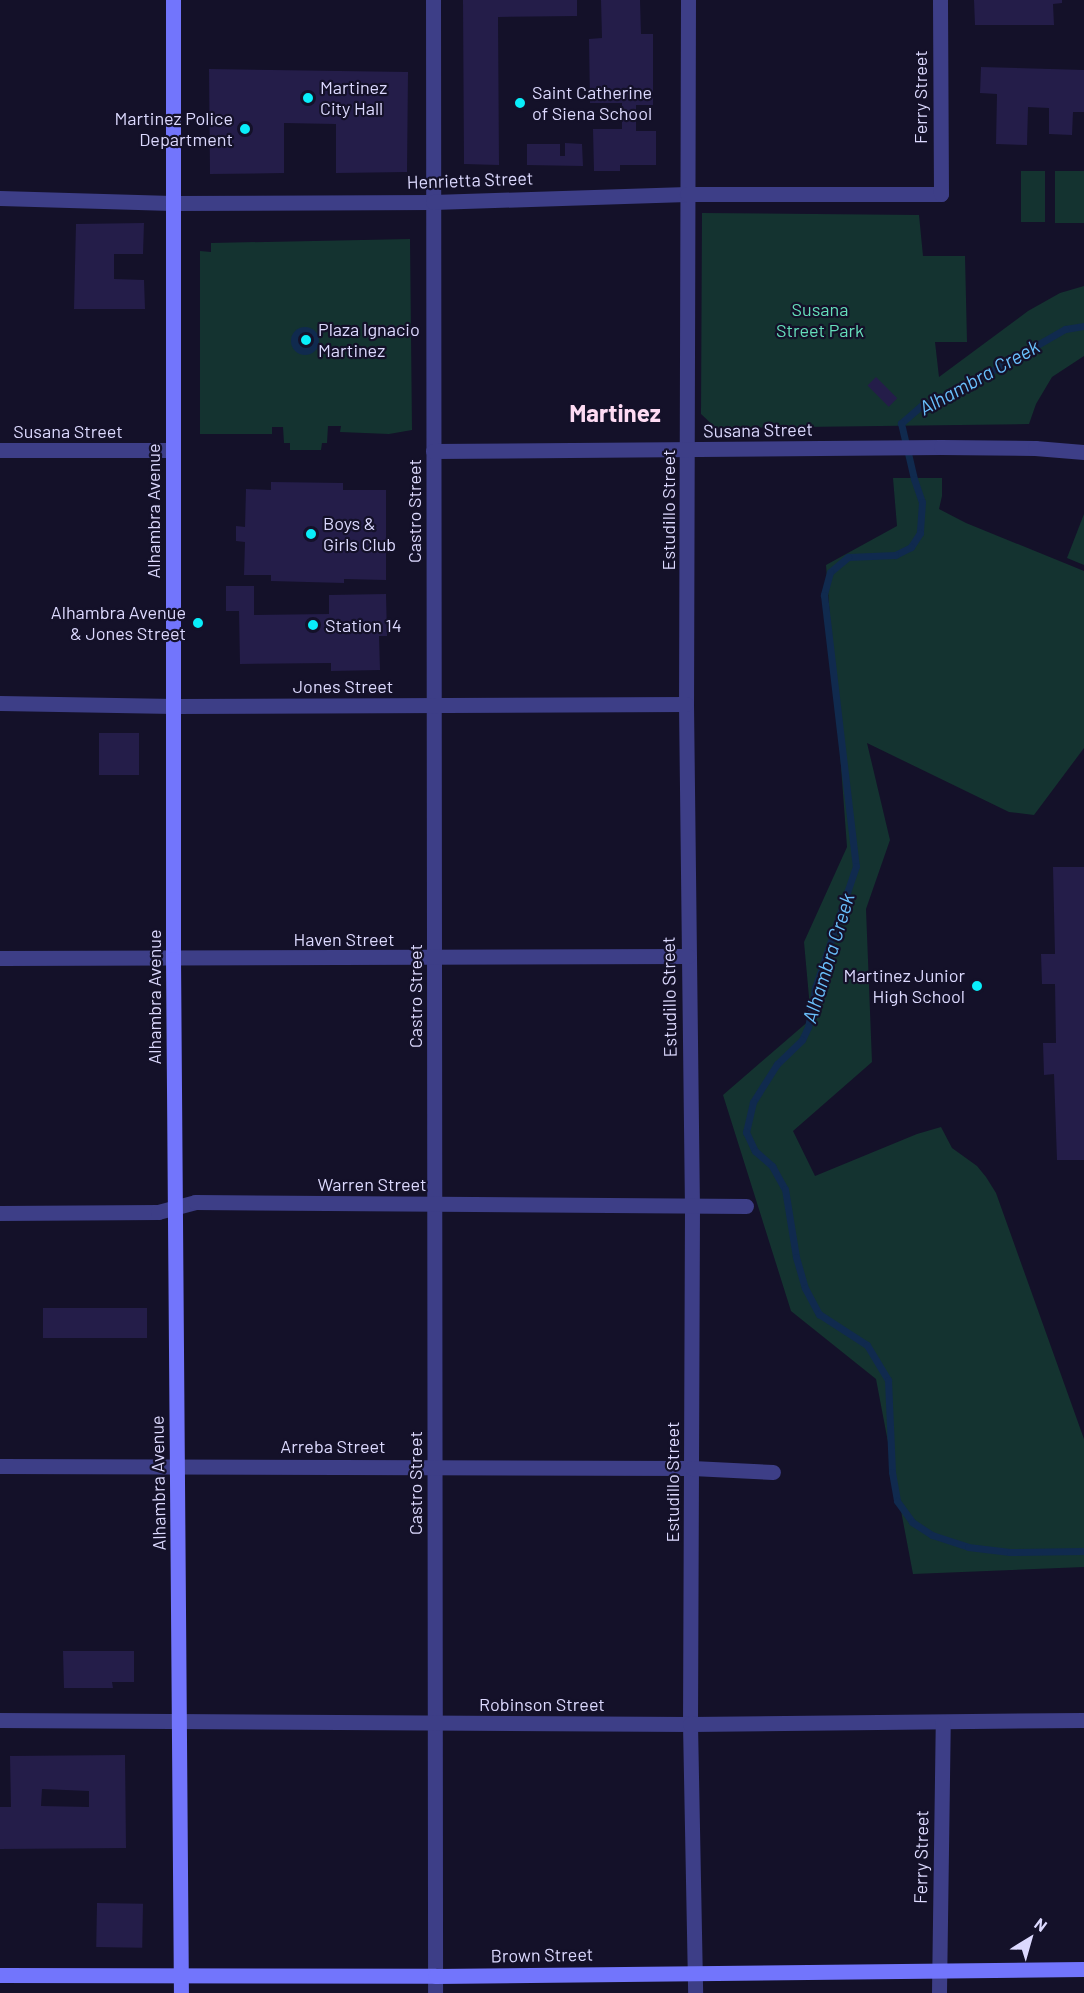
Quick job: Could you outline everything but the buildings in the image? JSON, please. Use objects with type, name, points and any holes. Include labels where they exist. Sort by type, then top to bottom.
[{"type":"main road","name":"Alhambra Avenue","points":[[173,0],[173,959],[180,1722],[178,1854],[181,1993]]},
{"type":"main road","name":"Brown Street","points":[[0,1975],[435,1976],[1084,1969]]},
{"type":"street","name":"Castro Street","points":[[433,0],[435,1993]]},
{"type":"street","name":"Estudillo Street","points":[[688,0],[686,704],[692,1207],[690,1724],[695,1993]]},
{"type":"street","name":"Ferry Street","points":[[940,0],[941,194]]},
{"type":"street","name":"Henrietta Street","points":[[0,198],[172,203],[433,202],[687,194],[941,194]]},
{"type":"street","name":"Susana Street","points":[[433,451],[1035,448],[1084,452]]},
{"type":"street","name":"Susana Street","points":[[0,450],[173,450]]},
{"type":"street","name":"Jones Street","points":[[0,703],[174,706],[686,704]]},
{"type":"street","name":"Haven Street","points":[[0,958],[688,956]]},
{"type":"street","name":"Warren Street","points":[[0,1213],[158,1212],[195,1202],[746,1206]]},
{"type":"street","name":"Arreba Street","points":[[0,1466],[692,1468],[773,1472]]},
{"type":"street","name":"Robinson Street","points":[[0,1720],[690,1724],[1084,1720]]},
{"type":"street","name":"Ferry Street","points":[[939,1993],[942,1722]]},
{"type":"green space","points":[[1021,171],[1045,171],[1045,222],[1021,222]]},
{"type":"green space","points":[[1055,171],[1084,171],[1084,223],[1055,223]]},
{"type":"green space","name":"Susana Street Park","points":[[702,213],[919,215],[923,256],[965,256],[967,342],[935,342],[939,377],[1028,311],[1060,293],[1084,286],[1084,356],[1052,377],[1036,404],[1029,424],[716,428],[701,414]]},
{"type":"green space","points":[[410,239],[412,430],[389,434],[340,432],[341,426],[328,426],[327,443],[322,443],[321,450],[290,450],[290,443],[284,443],[283,427],[272,427],[272,434],[200,434],[200,251],[211,252],[211,243]]},
{"type":"green space","points":[[893,478],[942,478],[939,509],[966,523],[1084,571],[1084,748],[1034,815],[1009,812],[867,743],[890,840],[866,909],[872,1062],[793,1131],[815,1176],[917,1134],[941,1127],[952,1148],[977,1166],[986,1177],[996,1193],[1084,1439],[1084,1567],[913,1574],[876,1379],[791,1311],[723,1095],[811,1019],[804,942],[847,847],[826,565],[897,526]]},
{"type":"green space","points":[[1084,514],[1084,565],[1067,558]]},
{"type":"water","points":[[305,327],[315,331],[319,341],[315,351],[305,355],[295,351],[291,341],[295,331]]},
{"type":"waterway","name":"Alhambra Creek","points":[[1084,326],[1065,329],[955,392],[922,405],[901,423],[914,479],[922,502],[920,533],[911,547],[895,555],[848,557],[830,572],[824,595],[856,866],[815,988],[808,1027],[802,1040],[777,1064],[753,1102],[746,1132],[755,1151],[772,1166],[785,1189],[796,1257],[805,1288],[819,1314],[867,1345],[888,1380],[892,1472],[897,1501],[912,1522],[932,1535],[968,1547],[1010,1552],[1084,1551]]},
{"type":"place","name":"Martinez City Hall","points":[[308,98]]},
{"type":"place","name":"Saint Catherine of Siena School","points":[[520,103]]},
{"type":"place","name":"Martinez Police Department","points":[[245,129]]},
{"type":"place","name":"Plaza Ignacio Martinez","points":[[306,340]]},
{"type":"place","name":"Boys & Girls Club","points":[[311,534]]},
{"type":"place","name":"Alhambra Avenue & Jones Street","points":[[198,623]]},
{"type":"place","name":"Station 14","points":[[313,625]]},
{"type":"place","name":"Martinez Junior High School","points":[[977,986]]},
{"type":"district","name":"Martinez","points":[[615,413]]}]
